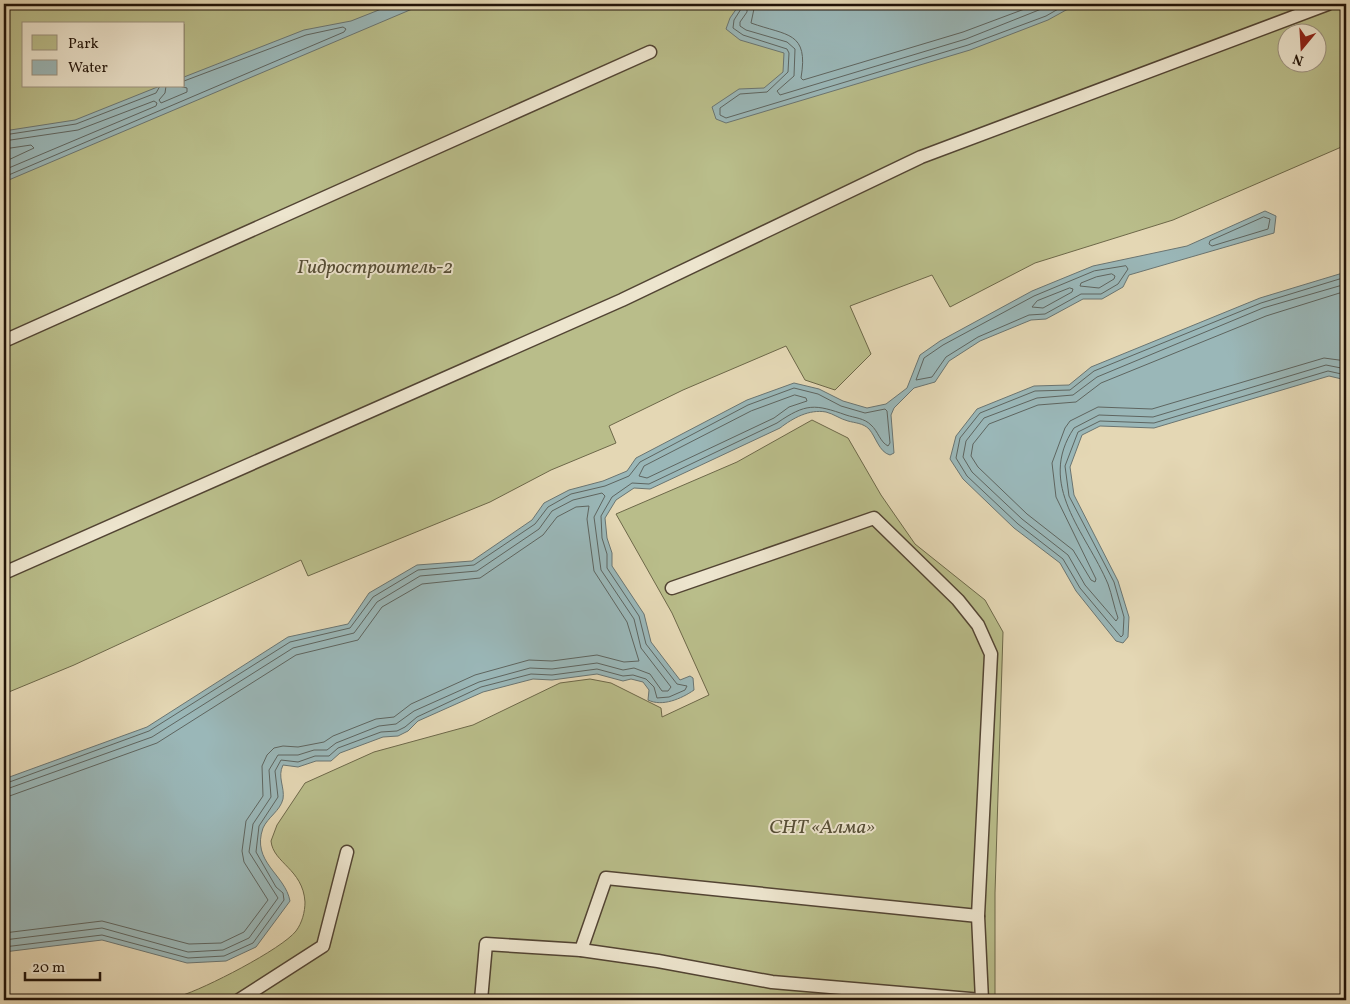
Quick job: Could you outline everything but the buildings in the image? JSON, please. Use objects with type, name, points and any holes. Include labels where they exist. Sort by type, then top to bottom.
[{"type":"lane","points":[[4,573],[622,300],[921,158],[1328,4]]},
{"type":"lane","points":[[4,341],[650,52]]},
{"type":"lane","points":[[481,1000],[486,944],[581,950],[658,960],[772,982],[982,1000],[978,916],[990,654],[978,625],[958,600],[874,518],[672,588]]},
{"type":"lane","points":[[240,1000],[323,946],[347,852]]},
{"type":"lane","points":[[581,950],[606,878],[978,916]]},
{"type":"green space","name":"Гидростроитель-2","points":[[4,4],[1346,4],[1346,145],[1173,220],[1035,263],[950,307],[932,275],[850,306],[871,354],[835,390],[805,380],[786,346],[683,390],[609,426],[616,443],[551,470],[490,502],[308,576],[301,560],[74,665],[4,694]]},
{"type":"green space","name":"СНТ «Алма»","points":[[812,420],[848,438],[881,495],[915,544],[985,600],[1003,632],[995,893],[995,1000],[127,1000],[127,996],[168,998],[191,992],[259,958],[288,939],[296,931],[304,910],[303,891],[294,874],[273,849],[271,841],[277,825],[305,783],[374,752],[473,725],[560,683],[590,679],[611,683],[661,708],[662,717],[709,695],[672,613],[616,514],[737,462]]},
{"type":"water","points":[[394,4],[424,4],[4,182],[4,131],[75,120],[155,88],[185,88],[185,77],[304,30],[351,21]]},
{"type":"water","points":[[735,4],[1077,4],[1048,20],[970,50],[726,123],[716,119],[712,107],[739,89],[764,88],[783,72],[784,53],[740,40],[726,29],[730,18],[737,8]]},
{"type":"water","points":[[1265,211],[1276,216],[1274,233],[1129,275],[1123,287],[1102,299],[1083,299],[1046,319],[1031,320],[980,341],[949,361],[935,382],[914,388],[894,408],[891,415],[894,453],[890,455],[883,451],[869,429],[864,425],[826,412],[813,412],[796,418],[780,428],[650,489],[634,488],[616,500],[605,518],[607,538],[612,553],[612,566],[644,614],[651,642],[680,680],[690,676],[693,678],[694,690],[689,693],[671,701],[659,703],[648,700],[649,690],[643,682],[631,679],[623,681],[597,674],[552,680],[533,679],[483,692],[418,721],[408,731],[398,736],[383,737],[340,753],[331,761],[316,761],[298,767],[283,765],[281,778],[283,799],[263,828],[261,850],[270,867],[282,883],[290,901],[256,947],[226,961],[187,963],[102,940],[4,952],[4,779],[147,727],[288,637],[348,624],[369,593],[417,565],[472,561],[532,520],[544,503],[569,490],[603,481],[627,471],[636,458],[747,400],[794,383],[819,389],[843,401],[867,408],[886,404],[907,388],[920,355],[940,341],[1032,291],[1093,266],[1187,246]]},
{"type":"water","points":[[1346,272],[1346,380],[1329,376],[1154,428],[1100,426],[1082,435],[1070,467],[1074,495],[1118,581],[1129,617],[1128,637],[1123,643],[1116,641],[1076,591],[1060,563],[1014,528],[963,479],[950,459],[956,436],[977,409],[1034,386],[1069,385],[1091,367],[1260,298]]}]
